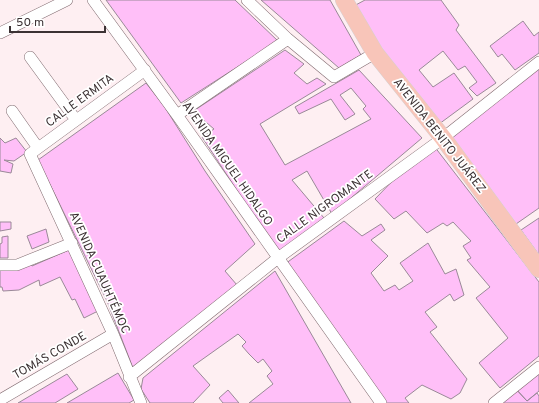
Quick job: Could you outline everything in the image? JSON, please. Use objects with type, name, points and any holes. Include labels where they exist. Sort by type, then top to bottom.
[{"type":"main road","name":"AVENIDA BENITO JUÁREZ","points":[[344,0],[375,53],[443,138],[539,269]]},
{"type":"street","points":[[0,25],[51,0]]},
{"type":"street","points":[[0,33],[68,0]]},
{"type":"street","name":"AVENIDA MIGUEL HIDALGO","points":[[93,0],[177,115],[381,403]]},
{"type":"street","points":[[247,0],[288,39],[334,77],[375,53]]},
{"type":"street","points":[[177,115],[288,39]]},
{"type":"street","points":[[30,57],[76,120]]},
{"type":"street","name":"CALLE NIGROMANTE","points":[[129,377],[278,258],[443,138],[539,62]]},
{"type":"street","name":"CALLE ERMITA","points":[[34,151],[144,70]]},
{"type":"street","name":"AVENIDA CUAUHTÉMOC","points":[[12,111],[34,151],[141,403]]},
{"type":"street","points":[[0,265],[17,265],[72,243]]},
{"type":"street","name":"TOMÁS CONDE","points":[[0,400],[113,334]]},
{"type":"street","points":[[494,403],[539,367]]},
{"type":"building","points":[[106,0],[235,0],[278,41],[181,103]]},
{"type":"building","points":[[261,0],[330,0],[361,55],[339,68]]},
{"type":"building","points":[[365,0],[441,0],[459,25],[456,30],[496,83],[477,96],[469,88],[477,82],[465,66],[458,70],[443,51],[419,70],[433,87],[454,73],[473,99],[435,127],[352,7]]},
{"type":"building","points":[[523,21],[534,36],[539,32],[539,53],[515,70],[502,54],[498,57],[490,46]]},
{"type":"building","points":[[285,50],[304,64],[294,73],[307,84],[317,78],[326,84],[260,124],[285,165],[371,119],[363,109],[366,106],[351,88],[340,95],[355,114],[345,120],[331,99],[299,114],[295,107],[359,70],[422,138],[332,214],[307,171],[292,180],[324,218],[278,253],[202,137],[214,129],[200,117],[194,122],[189,114]]},
{"type":"building","points":[[539,67],[539,208],[516,224],[448,135]]},
{"type":"building","points":[[146,83],[164,106],[205,171],[255,244],[225,271],[237,285],[133,368],[107,301],[38,160]]},
{"type":"building","points":[[0,138],[5,143],[16,138],[27,152],[14,161],[4,160],[13,164],[11,173],[0,171]]},
{"type":"building","points":[[434,146],[539,282],[539,356],[500,388],[479,363],[508,338],[476,298],[490,287],[467,260],[471,258],[463,246],[471,241],[453,222],[447,226],[443,223],[427,233],[406,211],[394,219],[375,199],[403,170]]},
{"type":"building","points":[[539,218],[539,255],[521,230]]},
{"type":"building","points":[[344,221],[362,236],[381,224],[385,230],[371,240],[388,256],[371,273],[384,291],[395,285],[399,290],[413,281],[400,263],[428,243],[445,274],[456,269],[464,295],[454,301],[450,294],[425,312],[437,327],[430,332],[467,379],[460,393],[451,399],[422,385],[405,398],[409,403],[386,403],[285,264]]},
{"type":"building","points":[[0,222],[11,222],[11,229],[0,231]]},
{"type":"building","points":[[46,229],[49,242],[32,249],[27,236]]},
{"type":"building","points":[[8,236],[8,258],[0,258],[0,244],[2,243],[2,237]]},
{"type":"building","points":[[71,249],[98,311],[84,318],[75,299],[72,300],[60,277],[40,286],[39,280],[19,290],[3,291],[2,287],[0,287],[0,270],[30,262],[32,266]]},
{"type":"building","points":[[275,271],[351,403],[249,403],[273,384],[267,376],[272,371],[263,359],[258,363],[249,354],[242,346],[246,342],[238,334],[193,366],[210,385],[193,403],[150,403],[141,389],[143,378]]},
{"type":"building","points":[[539,369],[539,391],[527,401],[515,388]]},
{"type":"building","points":[[118,373],[134,400],[129,403],[67,403]]},
{"type":"building","points":[[67,374],[78,389],[55,403],[18,403]]},
{"type":"building","points":[[515,388],[527,401],[537,393],[539,396],[539,403],[498,403]]},
{"type":"building","points":[[228,390],[239,403],[223,403],[219,398]]}]
